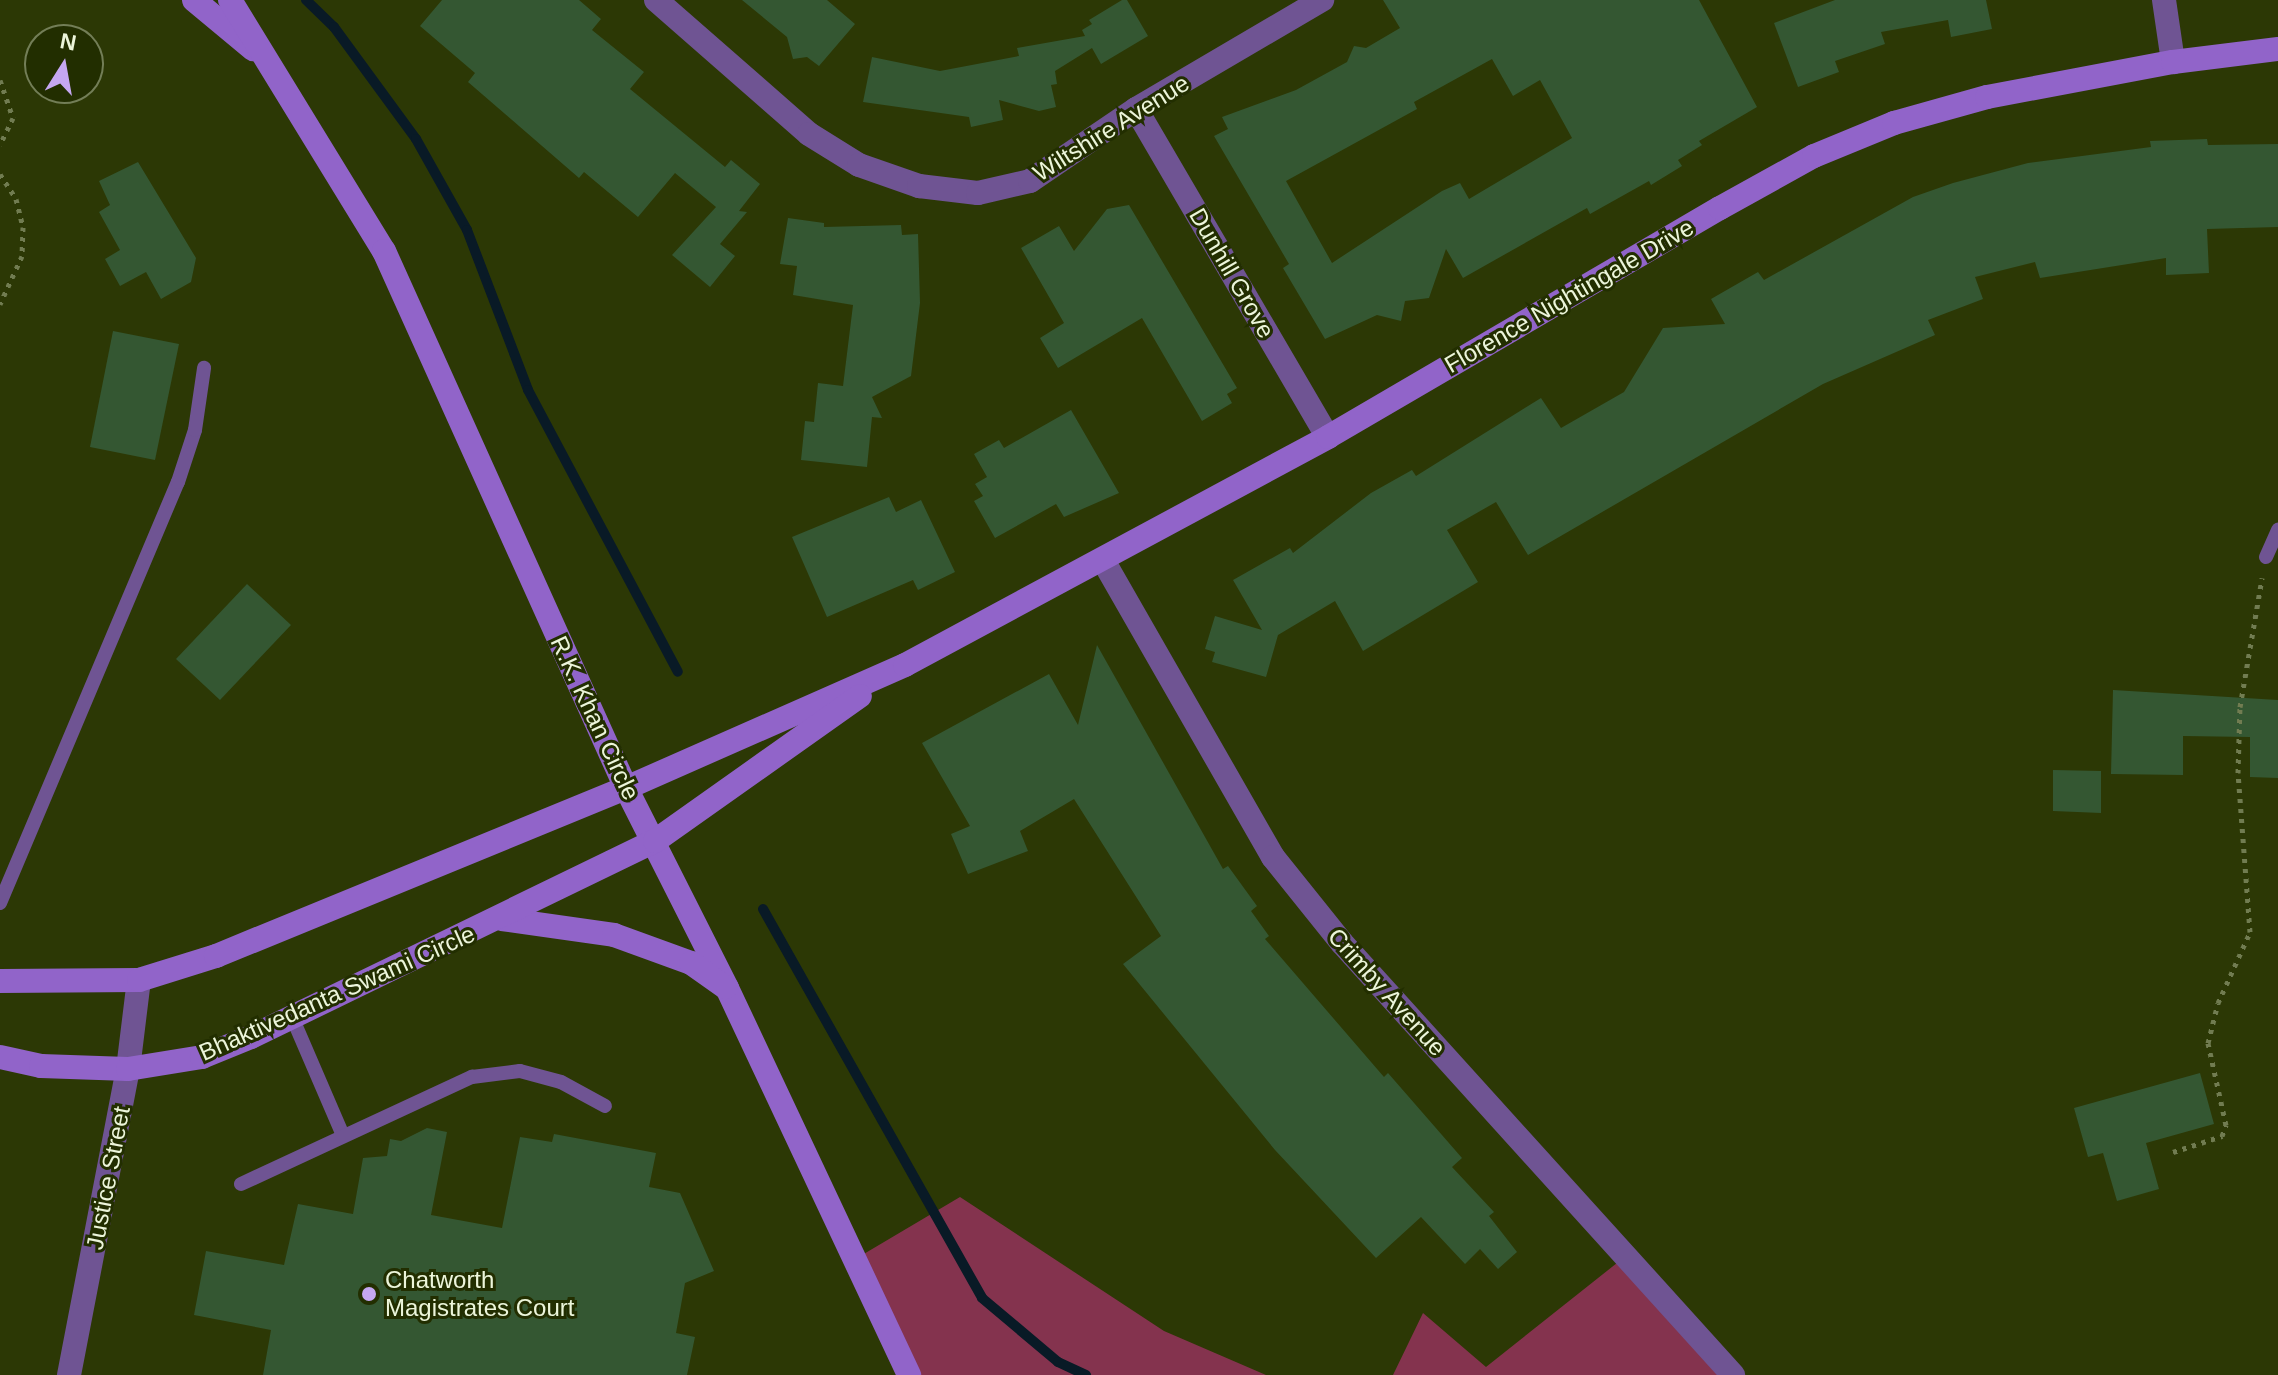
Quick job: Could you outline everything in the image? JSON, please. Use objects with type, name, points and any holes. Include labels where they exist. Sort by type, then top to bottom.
[{"type":"street","name":"R.K. Khan Circle","points":[[194,0],[274,66]]},
{"type":"street","name":"R.K. Khan Circle","points":[[230,0],[274,66],[384,251],[626,788],[727,988],[909,1375]]},
{"type":"street","name":"Wiltshire Avenue","points":[[656,0],[809,134],[859,165],[919,186],[978,193],[1030,181],[1136,109],[1322,0]]},
{"type":"street","points":[[2164,0],[2173,62]]},
{"type":"street","name":"Florence Nightingale Drive","points":[[626,788],[905,665],[1104,562],[1328,437],[1814,156],[1894,123],[1987,97],[2173,62],[2278,49]]},
{"type":"street","name":"Dunhill Grove","points":[[1136,109],[1328,437]]},
{"type":"street","name":"Crimby Avenue","points":[[1104,562],[1273,857],[1342,943],[1733,1375]]},
{"type":"street","name":"Florence Nightingale Drive","points":[[655,841],[905,665]]},
{"type":"street","points":[[0,981],[139,980],[216,956],[626,788]]},
{"type":"street","name":"Bhaktivedanta Swami Circle","points":[[0,1057],[41,1066],[128,1069],[202,1057],[502,919],[655,841]]},
{"type":"street","points":[[502,919],[614,935],[691,963],[727,988]]},
{"type":"street","name":"Justice Street","points":[[69,1375],[128,1069],[139,980]]},
{"type":"lane","points":[[0,903],[178,482],[195,430],[204,368]]},
{"type":"lane","points":[[2266,557],[2278,530]]},
{"type":"lane","points":[[292,1017],[342,1133]]},
{"type":"lane","points":[[241,1184],[342,1133],[472,1077],[520,1071],[561,1082],[605,1106]]},
{"type":"path","points":[[0,80],[13,118],[0,145]]},
{"type":"path","points":[[0,174],[16,199],[23,227],[22,256],[0,304]]},
{"type":"path","points":[[2173,1152],[2222,1136],[2226,1125],[2208,1043],[2218,1003],[2250,932],[2238,773],[2240,707],[2266,557]]},
{"type":"shaded area","points":[[960,1197],[1164,1331],[1266,1375],[913,1375],[857,1258]]},
{"type":"shaded area","points":[[1622,1259],[1727,1375],[1393,1375],[1423,1313],[1486,1367]]},
{"type":"building","points":[[442,0],[579,0],[601,19],[592,30],[644,72],[630,89],[725,167],[731,160],[760,184],[739,211],[747,212],[720,244],[735,256],[710,287],[672,255],[716,207],[675,173],[638,217],[584,172],[579,178],[468,82],[475,73],[420,26]]},
{"type":"building","points":[[742,0],[827,0],[855,24],[819,66],[807,57],[793,59],[787,37]]},
{"type":"building","points":[[1127,0],[1148,36],[1101,64],[1092,48],[1055,71],[1057,84],[1051,85],[1056,107],[1039,111],[999,100],[1003,120],[971,127],[969,117],[863,102],[872,57],[940,71],[1019,56],[1017,48],[1085,36],[1082,30],[1092,24],[1089,20]]},
{"type":"building","points":[[1383,0],[1699,0],[1757,107],[1699,141],[1702,145],[1678,160],[1682,166],[1651,185],[1649,181],[1590,214],[1587,208],[1463,278],[1446,249],[1429,298],[1405,301],[1401,321],[1377,315],[1325,339],[1283,268],[1289,264],[1214,136],[1228,129],[1222,117],[1296,90],[1347,62],[1354,46],[1366,48],[1400,28]],"holes":[[[1492,59],[1513,96],[1540,80],[1572,138],[1469,199],[1460,183],[1442,191],[1332,263],[1286,181],[1417,109],[1414,102]]]},
{"type":"building","points":[[1835,0],[1986,0],[1992,29],[1951,37],[1948,20],[1881,32],[1885,44],[1835,61],[1839,72],[1798,87],[1774,23]]},
{"type":"building","points":[[2207,139],[2208,145],[2278,144],[2278,227],[2207,229],[2209,273],[2166,275],[2166,258],[2040,278],[2035,262],[1975,277],[1983,299],[1928,320],[1935,335],[1823,384],[1528,555],[1496,502],[1447,530],[1478,582],[1363,651],[1335,601],[1278,635],[1266,677],[1212,662],[1215,652],[1205,649],[1215,616],[1262,630],[1233,580],[1290,548],[1293,553],[1371,493],[1412,470],[1416,476],[1541,398],[1561,428],[1624,392],[1663,328],[1725,324],[1711,299],[1758,272],[1764,280],[1913,197],[1953,183],[2028,163],[2151,147],[2150,141]]},
{"type":"building","points":[[138,162],[196,258],[191,282],[161,299],[146,272],[120,286],[105,259],[120,250],[99,212],[110,205],[99,181]]},
{"type":"building","points":[[1129,205],[1237,388],[1227,394],[1232,403],[1202,421],[1142,318],[1058,368],[1040,338],[1064,323],[1021,248],[1059,226],[1074,251],[1107,209]]},
{"type":"building","points":[[788,218],[824,223],[824,227],[901,225],[902,235],[918,234],[920,303],[911,376],[872,397],[882,418],[872,417],[867,467],[801,460],[805,421],[814,422],[818,383],[843,386],[853,305],[793,295],[797,266],[780,264]]},
{"type":"building","points":[[113,331],[179,344],[155,460],[90,447]]},
{"type":"building","points":[[1071,410],[1119,493],[1064,517],[1056,504],[995,538],[974,501],[983,496],[975,484],[987,477],[974,454],[999,440],[1004,448]]},
{"type":"building","points":[[889,497],[896,512],[921,500],[955,572],[918,590],[913,580],[827,617],[792,537]]},
{"type":"building","points":[[247,584],[291,625],[220,700],[176,659]]},
{"type":"building","points":[[1097,645],[1223,869],[1228,866],[1257,906],[1251,911],[1269,936],[1265,939],[1384,1077],[1388,1073],[1462,1158],[1452,1167],[1494,1212],[1489,1216],[1517,1252],[1498,1269],[1480,1249],[1465,1264],[1421,1217],[1376,1258],[1275,1150],[1123,964],[1161,936],[1074,799],[1020,831],[1028,851],[968,874],[951,834],[970,826],[922,743],[1049,674],[1078,725]]},
{"type":"building","points":[[2113,690],[2278,700],[2278,778],[2250,777],[2250,737],[2183,736],[2183,775],[2111,774]]},
{"type":"building","points":[[2053,770],[2101,771],[2101,813],[2053,811]]},
{"type":"building","points":[[2200,1073],[2214,1124],[2146,1143],[2159,1189],[2117,1201],[2103,1153],[2088,1157],[2074,1108]]},
{"type":"building","points":[[427,1128],[447,1132],[431,1215],[502,1228],[520,1137],[552,1142],[554,1134],[656,1153],[649,1187],[680,1193],[714,1271],[685,1283],[676,1333],[695,1337],[687,1375],[263,1375],[271,1330],[194,1315],[206,1251],[284,1265],[298,1204],[353,1214],[363,1158],[387,1156],[390,1139],[401,1141]]},
{"type":"waterway","points":[[306,0],[334,27],[416,139],[467,230],[528,390],[678,672]]},
{"type":"waterway","points":[[763,909],[982,1298],[1058,1362],[1086,1375]]},
{"type":"place","name":"Chatworth Magistrates Court","points":[[369,1294]]}]
